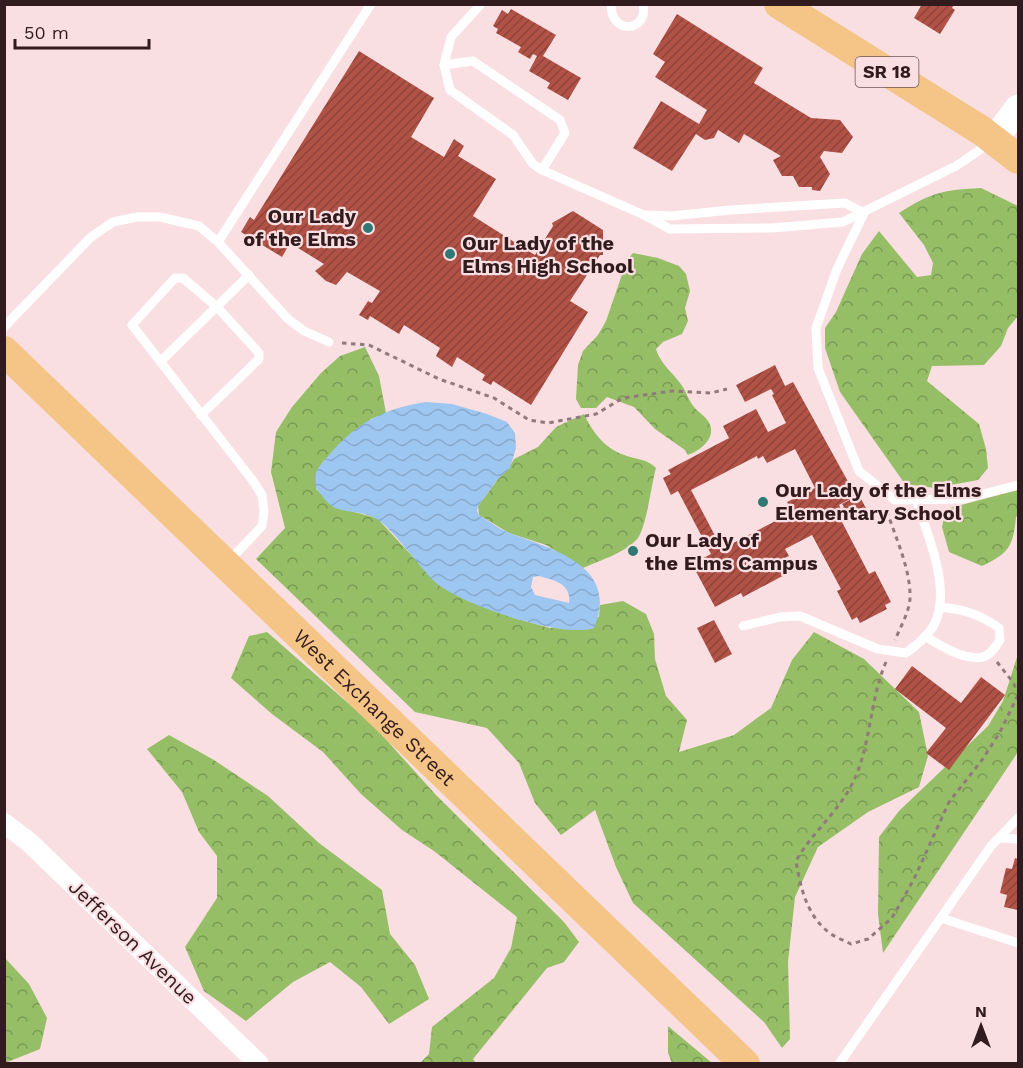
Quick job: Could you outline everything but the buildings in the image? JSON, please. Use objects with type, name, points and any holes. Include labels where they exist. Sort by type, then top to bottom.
[{"type":"main road","name":"SR 18","points":[[779,4],[982,131],[1018,159]]},
{"type":"main road","points":[[994,140],[1018,108]]},
{"type":"main road","name":"West Exchange Street","points":[[4,351],[745,1064]]},
{"type":"street","name":"Jefferson Avenue","points":[[4,823],[36,850],[259,1064]]},
{"type":"lane","points":[[218,242],[371,4]]},
{"type":"lane","points":[[481,4],[451,37],[444,65],[450,90],[513,135],[533,164],[542,170],[644,215],[670,229],[772,228],[843,222],[956,166],[994,140]]},
{"type":"lane","points":[[611,4],[614,19],[617,23],[627,27],[641,20],[644,15],[643,4]]},
{"type":"lane","points":[[444,65],[473,61],[560,120],[565,133],[542,170]]},
{"type":"lane","points":[[644,215],[672,216],[846,203],[864,213]]},
{"type":"lane","points":[[864,213],[837,270],[816,328],[818,368],[860,471],[895,500],[963,499],[1018,485]]},
{"type":"lane","points":[[4,327],[92,237],[113,222],[137,217],[160,217],[199,226],[218,242],[288,319],[304,331],[328,342]]},
{"type":"lane","points":[[161,361],[249,275]]},
{"type":"lane","points":[[201,415],[259,358],[259,353],[217,307],[183,278],[175,278],[132,325],[262,495],[264,511],[262,526],[226,564]]},
{"type":"lane","points":[[743,626],[780,617],[800,616],[878,649],[906,653],[925,636],[936,620],[941,599],[935,562],[916,500]]},
{"type":"lane","points":[[925,636],[954,652],[985,657],[1000,640],[999,628],[978,615],[959,609],[939,607]]},
{"type":"lane","points":[[839,1064],[991,846],[1018,818]]},
{"type":"lane","points":[[1000,838],[1018,839]]},
{"type":"lane","points":[[941,918],[1018,944]]},
{"type":"path","points":[[328,342],[369,345],[439,379],[494,398],[529,420],[548,423],[596,414],[623,398],[672,391],[711,393],[727,389]]},
{"type":"path","points":[[885,492],[887,512],[908,576],[910,601],[879,677],[869,730],[855,779],[832,815],[814,834],[796,861],[801,890],[813,914],[826,930],[851,944],[868,939],[892,918],[914,879],[949,802],[982,760],[1000,732],[1018,694],[1012,681],[990,653]]},
{"type":"green space","points":[[981,188],[1018,206],[1018,316],[1008,328],[1001,346],[984,365],[932,366],[927,381],[979,424],[986,449],[988,468],[978,480],[935,488],[905,484],[840,392],[825,348],[825,328],[836,312],[862,254],[879,231],[917,277],[931,275],[933,263],[924,245],[899,213],[938,193]]},
{"type":"green space","points":[[633,253],[658,258],[679,266],[686,274],[690,291],[685,308],[688,321],[682,334],[663,342],[656,349],[663,363],[711,427],[707,442],[688,455],[685,450],[655,429],[634,407],[607,397],[596,408],[581,408],[576,399],[578,365],[583,351],[598,335],[606,321],[627,260]]},
{"type":"green space","points":[[365,347],[379,376],[386,413],[371,419],[322,463],[316,474],[316,489],[335,507],[377,518],[437,583],[467,600],[514,618],[550,628],[599,617],[600,605],[623,601],[646,614],[654,634],[655,659],[666,696],[687,720],[679,752],[734,735],[771,708],[792,660],[814,632],[864,659],[919,712],[928,756],[919,787],[868,812],[818,847],[795,897],[788,962],[790,1039],[782,1048],[764,1022],[633,903],[616,867],[595,810],[561,835],[535,803],[519,763],[487,728],[415,712],[256,559],[285,528],[271,472],[276,432],[292,407],[321,373],[340,356]]},
{"type":"green space","points":[[584,414],[591,428],[606,445],[619,453],[646,461],[656,468],[638,538],[620,552],[583,568],[546,545],[509,533],[479,515],[478,506],[514,459],[538,447],[556,427]]},
{"type":"green space","points":[[1018,490],[1018,515],[1011,542],[1004,553],[982,566],[949,552],[942,527],[946,509]]},
{"type":"green space","points":[[267,632],[373,725],[436,795],[564,922],[579,942],[564,962],[547,968],[473,1059],[476,1063],[420,1063],[429,1054],[432,1027],[494,978],[511,948],[517,917],[434,851],[402,830],[361,794],[323,752],[272,714],[231,678],[249,636]]},
{"type":"green space","points":[[1018,654],[1018,752],[883,953],[878,914],[879,837],[899,811],[988,726],[1003,701]]},
{"type":"green space","points":[[169,735],[214,760],[268,796],[319,843],[382,890],[390,934],[415,965],[429,999],[389,1024],[361,987],[330,962],[293,982],[246,1021],[204,991],[185,947],[217,898],[217,856],[199,832],[182,792],[147,749]]},
{"type":"green space","points":[[5,958],[29,984],[47,1018],[40,1049],[5,1063]]},
{"type":"green space","points":[[668,1026],[712,1063],[672,1063],[668,1053]]},
{"type":"water","points":[[426,402],[452,404],[507,422],[515,433],[516,448],[510,468],[498,479],[478,506],[477,511],[479,515],[503,530],[564,555],[579,564],[591,576],[598,590],[600,607],[594,628],[559,629],[536,624],[488,609],[447,591],[435,582],[382,522],[366,514],[335,508],[325,499],[316,488],[317,471],[339,444],[372,419],[397,408]],"holes":[[[539,576],[556,581],[565,587],[568,591],[569,603],[535,595],[531,587],[533,577]]]},
{"type":"place","name":"Our Lady of the Elms","points":[[368,228]]},
{"type":"place","name":"Our Lady of the Elms High School","points":[[450,254]]},
{"type":"place","name":"Our Lady of the Elms Elementary School","points":[[763,502]]},
{"type":"place","name":"Our Lady of the Elms Campus","points":[[633,551]]}]
